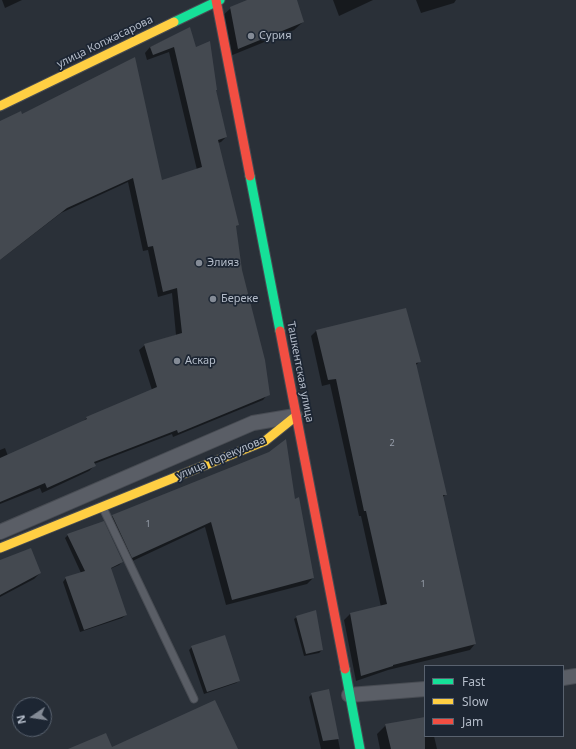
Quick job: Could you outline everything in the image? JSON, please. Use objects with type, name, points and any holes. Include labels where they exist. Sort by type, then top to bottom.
[{"type":"main road","name":"улица Копжасарова","points":[[0,106],[218,1]]},
{"type":"main road","name":"Ташкентская улица","points":[[218,1],[360,749]]},
{"type":"main road","name":"улица Торекулова","points":[[0,548],[265,441],[296,416]]},
{"type":"street","name":"улица Торекулова","points":[[0,532],[253,422],[296,416]]},
{"type":"street","points":[[564,678],[576,676]]},
{"type":"street","points":[[349,695],[424,688]]},
{"type":"lane","points":[[102,506],[194,699]]},
{"type":"building","name":"Сурия","points":[[247,0],[297,0],[304,22],[238,49],[230,7]]},
{"type":"building","points":[[190,27],[196,47],[210,41],[216,90],[227,137],[218,140],[239,225],[236,226],[242,270],[265,360],[270,395],[178,433],[177,430],[94,462],[96,466],[47,488],[45,483],[0,502],[0,458],[87,419],[86,417],[157,387],[144,344],[182,333],[177,288],[163,292],[153,246],[148,247],[133,178],[67,208],[0,260],[0,121],[21,111],[22,114],[135,57],[162,180],[202,167],[174,47],[153,55],[150,47]]},
{"type":"building","points":[[406,308],[421,362],[416,363],[447,495],[443,495],[476,644],[393,665],[361,676],[350,613],[387,604],[366,511],[364,511],[336,379],[328,380],[316,330]]},
{"type":"building","points":[[286,439],[295,499],[299,497],[314,578],[232,600],[211,522],[132,558],[112,515],[269,452]]},
{"type":"building","points":[[104,521],[123,562],[111,568],[127,615],[84,630],[65,577],[85,571],[67,534]]},
{"type":"building","points":[[31,548],[41,573],[0,595],[0,560]]},
{"type":"building","points":[[316,610],[323,650],[306,654],[296,616]]},
{"type":"building","points":[[225,635],[240,681],[207,692],[191,646]]},
{"type":"building","points":[[329,689],[339,739],[323,741],[311,693]]},
{"type":"building","points":[[215,700],[238,749],[68,749],[106,733],[112,747]]},
{"type":"building","points":[[424,717],[425,749],[391,749],[385,724]]},
{"type":"traffic: fast","points":[[174,22],[220,0]]},
{"type":"traffic: fast","points":[[250,176],[280,331]]},
{"type":"traffic: fast","points":[[345,669],[360,749]]},
{"type":"traffic: slow","points":[[0,106],[174,22]]},
{"type":"traffic: slow","points":[[0,548],[265,441],[296,416]]},
{"type":"traffic: jam","points":[[216,0],[250,176]]},
{"type":"traffic: jam","points":[[280,331],[345,669]]},
{"type":"place","name":"Сурия","points":[[251,36]]},
{"type":"place","name":"Элияз","points":[[199,263]]},
{"type":"place","name":"Береке","points":[[213,299]]},
{"type":"place","name":"Аскар","points":[[177,361]]}]
